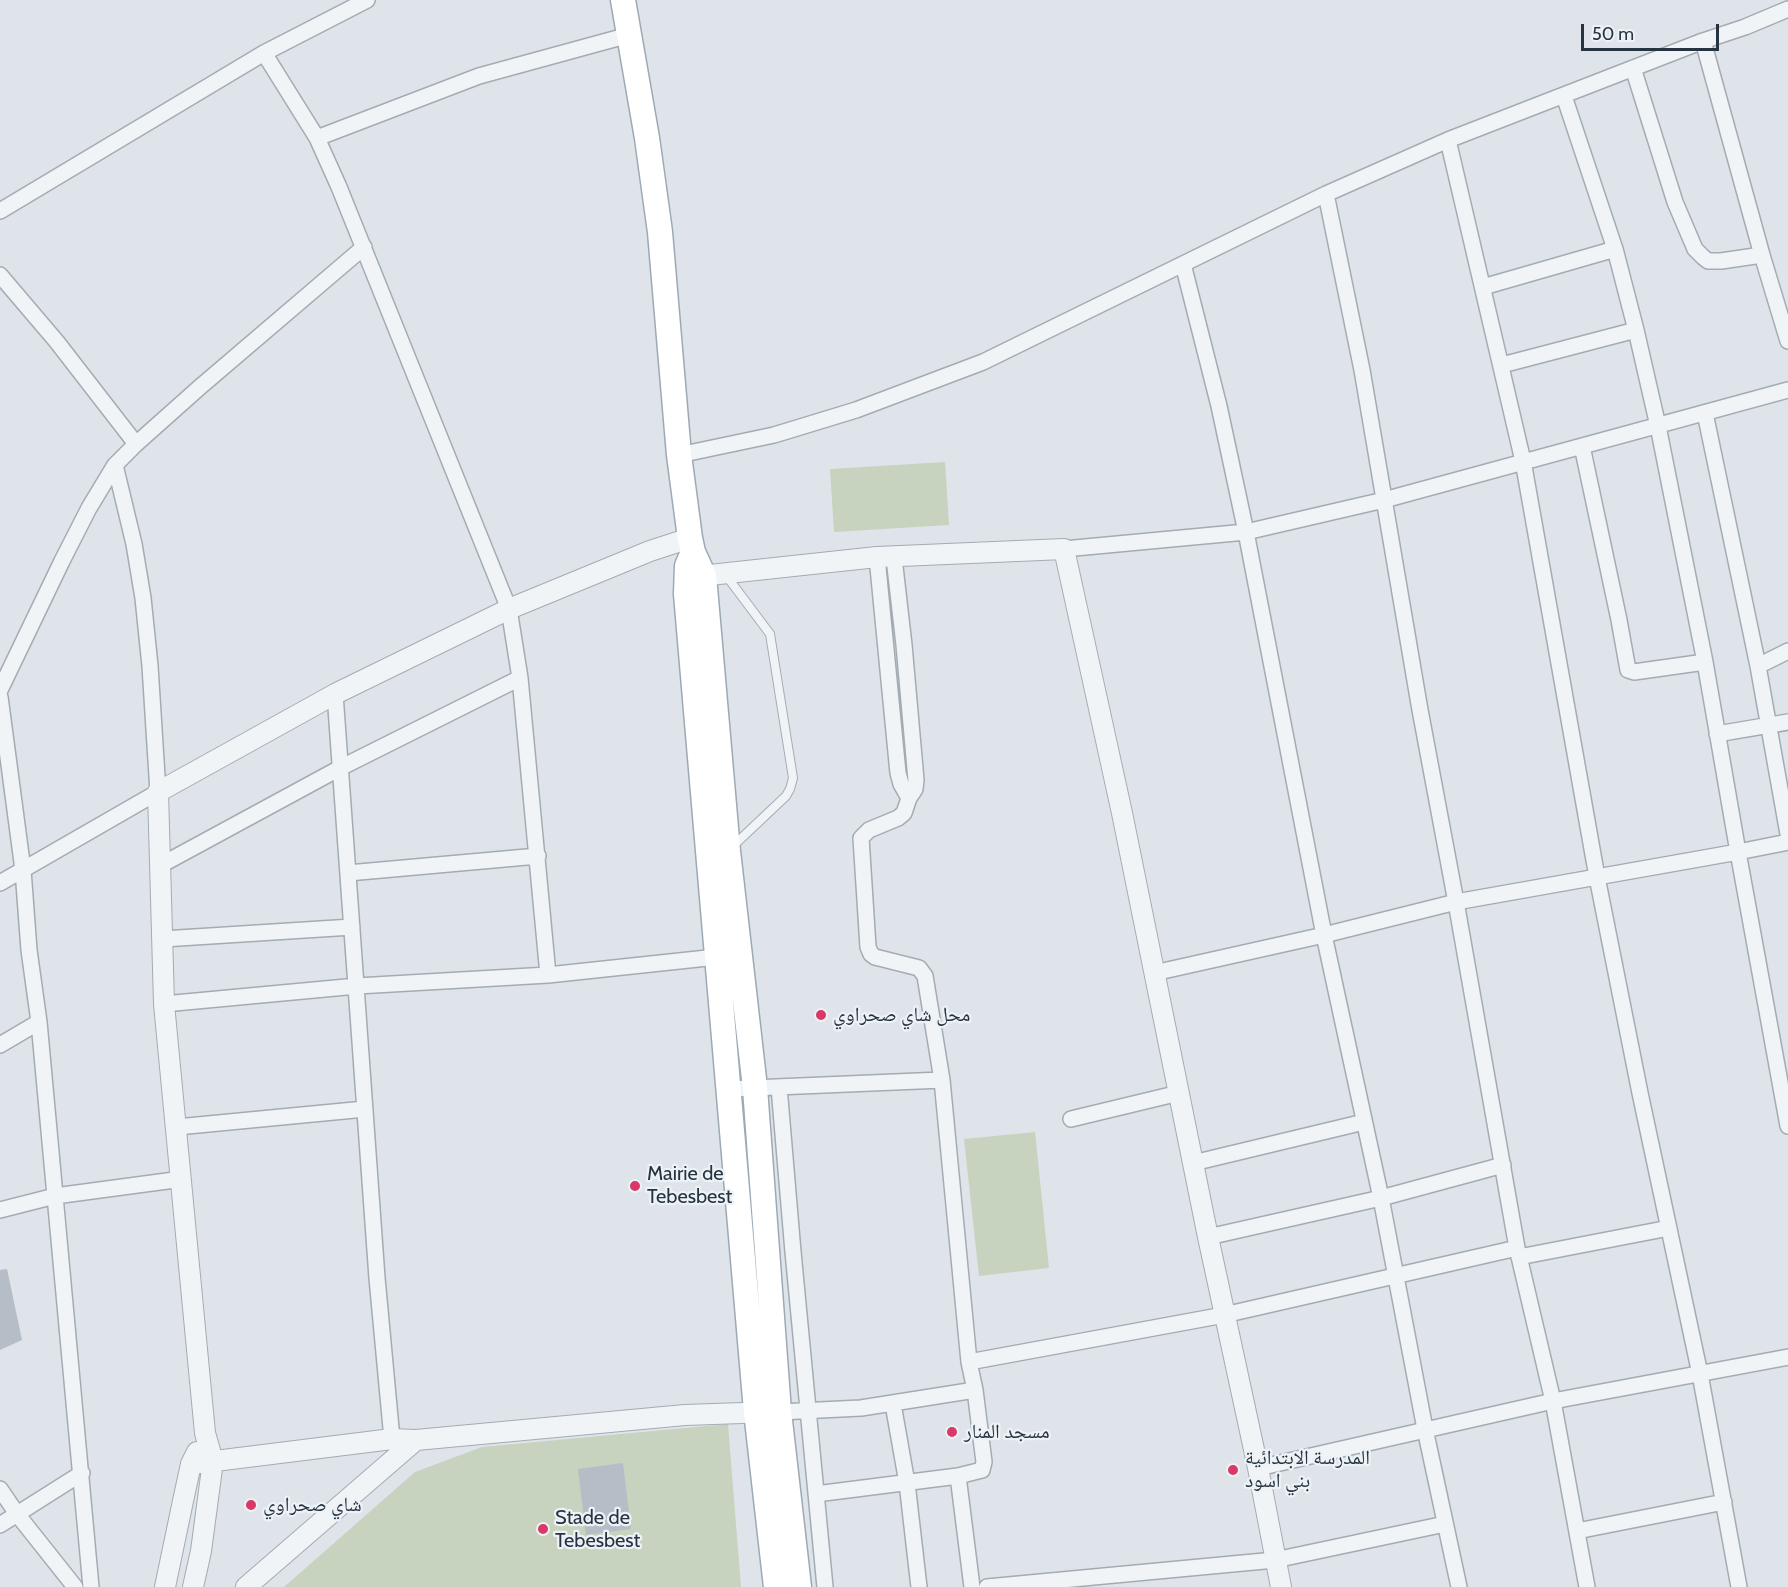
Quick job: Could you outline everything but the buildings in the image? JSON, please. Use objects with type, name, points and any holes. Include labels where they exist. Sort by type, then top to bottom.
[{"type":"main road","points":[[623,0],[647,138],[660,232],[679,455],[691,545],[687,566],[705,575]]},
{"type":"main road","points":[[705,575],[729,851],[729,1089],[746,1287],[799,1587]]},
{"type":"main road","points":[[705,575],[686,594],[729,956],[755,1088],[770,1287],[768,1412],[776,1587]]},
{"type":"main road","points":[[746,1287],[770,1287]]},
{"type":"street","points":[[0,211],[264,53],[367,0]]},
{"type":"street","points":[[679,455],[774,435],[856,410],[984,362],[1326,194],[1449,140],[1703,41],[1745,27],[1788,7]]},
{"type":"street","points":[[317,138],[478,76],[629,35]]},
{"type":"street","points":[[1703,41],[1788,341]]},
{"type":"street","points":[[264,53],[317,138],[364,247],[509,609],[520,678],[548,975]]},
{"type":"street","points":[[1633,68],[1675,202],[1695,249],[1708,261],[1762,255]]},
{"type":"street","points":[[1564,96],[1615,249],[1658,426],[1705,662],[1788,1126]]},
{"type":"street","points":[[1449,140],[1523,461],[1597,877],[1700,1374],[1739,1587]]},
{"type":"street","points":[[1326,194],[1362,370],[1420,710],[1518,1252],[1553,1401],[1587,1587]]},
{"type":"street","points":[[0,690],[89,508],[115,465],[209,379],[364,247]]},
{"type":"street","points":[[1484,287],[1615,249]]},
{"type":"street","points":[[1183,264],[1219,406],[1246,532],[1323,935],[1381,1198],[1425,1429],[1459,1587]]},
{"type":"street","points":[[0,275],[57,342],[136,444]]},
{"type":"street","points":[[1502,365],[1636,330]]},
{"type":"street","points":[[705,575],[885,557],[1064,549],[1246,532],[1384,500],[1788,390]]},
{"type":"street","points":[[1705,413],[1770,725],[1788,834]]},
{"type":"street","points":[[1582,446],[1628,670],[1634,672],[1705,662]]},
{"type":"street","points":[[115,465],[134,544],[143,598],[150,666],[158,792],[164,1004],[205,1433],[213,1461],[201,1551],[193,1587]]},
{"type":"street","points":[[0,883],[335,694],[509,609],[640,555],[691,545]]},
{"type":"street","points":[[1064,549],[1122,813],[1281,1587]]},
{"type":"street","points":[[816,1494],[958,1476],[982,1470],[984,1466],[975,1390],[969,1362],[942,1080],[925,976],[919,968],[875,957],[868,947],[861,838],[869,830],[898,818],[904,813],[909,798],[898,773],[885,557]]},
{"type":"street","points":[[1758,666],[1788,651]]},
{"type":"street","points":[[161,865],[340,768],[520,678]]},
{"type":"street","points":[[335,694],[377,1278],[392,1439]]},
{"type":"street","points":[[0,697],[23,870],[29,950],[39,1022],[91,1587]]},
{"type":"street","points":[[1717,734],[1788,722]]},
{"type":"street","points":[[1154,974],[1456,902],[1788,842]]},
{"type":"street","points":[[348,873],[538,856]]},
{"type":"street","points":[[163,939],[352,927]]},
{"type":"street","points":[[164,1004],[357,986],[548,975],[729,956]]},
{"type":"street","points":[[0,1044],[39,1022]]},
{"type":"street","points":[[729,1089],[942,1080]]},
{"type":"street","points":[[779,1087],[825,1587]]},
{"type":"street","points":[[1071,1119],[1179,1094]]},
{"type":"street","points":[[177,1126],[365,1109]]},
{"type":"street","points":[[1193,1163],[1364,1122]]},
{"type":"street","points":[[1208,1237],[1381,1198],[1503,1165]]},
{"type":"street","points":[[0,1210],[55,1196],[182,1179]]},
{"type":"street","points":[[969,1362],[1224,1315],[1396,1275],[1518,1252],[1670,1228]]},
{"type":"street","points":[[1258,1468],[1553,1401],[1788,1357]]},
{"type":"street","points":[[191,1464],[392,1439],[416,1440],[599,1422],[861,1408],[975,1390]]},
{"type":"street","points":[[893,1404],[907,1483],[918,1587]]},
{"type":"street","points":[[165,1587],[191,1464],[205,1433]]},
{"type":"street","points":[[246,1587],[416,1440]]},
{"type":"street","points":[[0,1525],[82,1473]]},
{"type":"street","points":[[958,1476],[972,1587]]},
{"type":"street","points":[[0,1489],[75,1587]]},
{"type":"street","points":[[1577,1530],[1724,1502]]},
{"type":"street","points":[[987,1587],[1275,1560],[1445,1524]]},
{"type":"lane","points":[[1785,0],[1788,7]]},
{"type":"lane","points":[[705,575],[770,634],[793,778],[786,796],[729,851]]},
{"type":"green space","points":[[945,462],[949,525],[834,532],[830,469]]},
{"type":"green space","points":[[1035,1132],[1049,1268],[979,1276],[964,1139]]},
{"type":"green space","name":"Stade de Tebesbest","points":[[728,1424],[741,1587],[284,1587],[415,1472],[482,1447]]},
{"type":"place","name":"محل شاي صحراوي","points":[[821,1015]]},
{"type":"place","name":"Mairie de Tebesbest","points":[[635,1186]]},
{"type":"place","name":"مسجد المنار","points":[[952,1432]]},
{"type":"place","name":"المدرسة الابتدائية بني اسود","points":[[1233,1470]]},
{"type":"place","name":"شاي صحراوي","points":[[251,1505]]},
{"type":"place","name":"Stade de Tebesbest","points":[[543,1529]]}]
